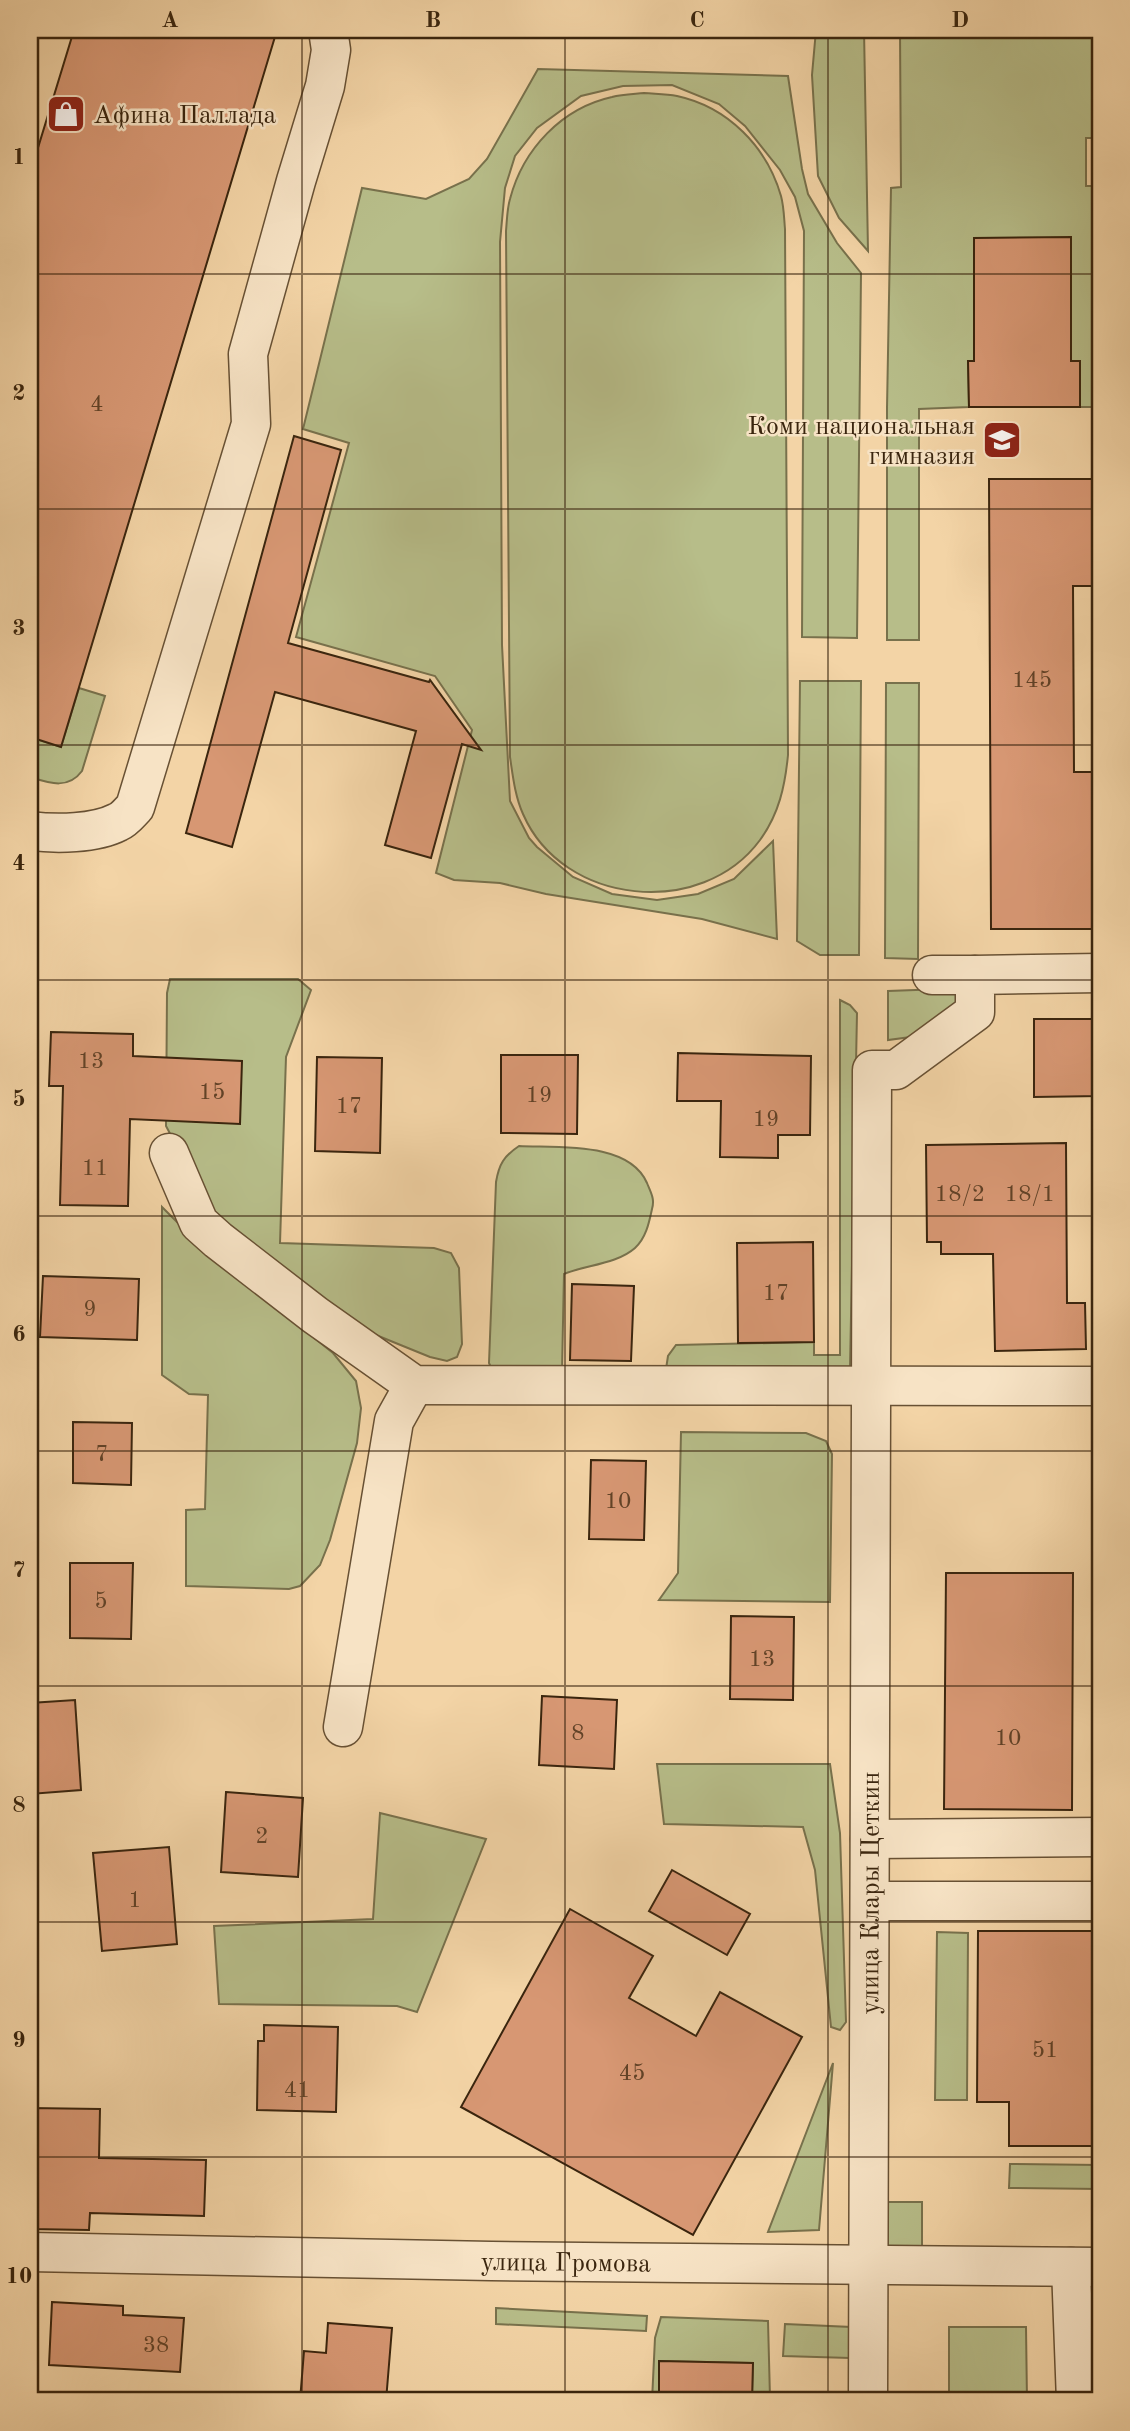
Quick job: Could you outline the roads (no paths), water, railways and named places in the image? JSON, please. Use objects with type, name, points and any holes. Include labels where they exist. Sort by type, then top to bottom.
[{"type":"street","points":[[30,831],[54,834],[106,827],[121,821],[135,807],[251,424],[248,354],[325,86],[331,50],[328,30]]},
{"type":"street","points":[[932,975],[1100,974]]},
{"type":"street","name":"улица Клары Цеткин","points":[[868,2401],[872,1070],[896,1070],[975,1012],[975,975]]},
{"type":"street","points":[[169,1153],[199,1223],[315,1315],[414,1385],[1100,1386]]},
{"type":"street","points":[[343,1727],[394,1421],[414,1385]]},
{"type":"street","points":[[870,1839],[1100,1837]]},
{"type":"street","points":[[870,1901],[1100,1901]]},
{"type":"street","name":"улица Громова","points":[[30,2252],[445,2260],[1086,2267]]},
{"type":"street","points":[[1076,2401],[1086,2267]]},
{"type":"place","name":"Афина Паллада","points":[[66,114]]},
{"type":"place","name":"Коми национальная гимназия","points":[[1002,440]]}]
